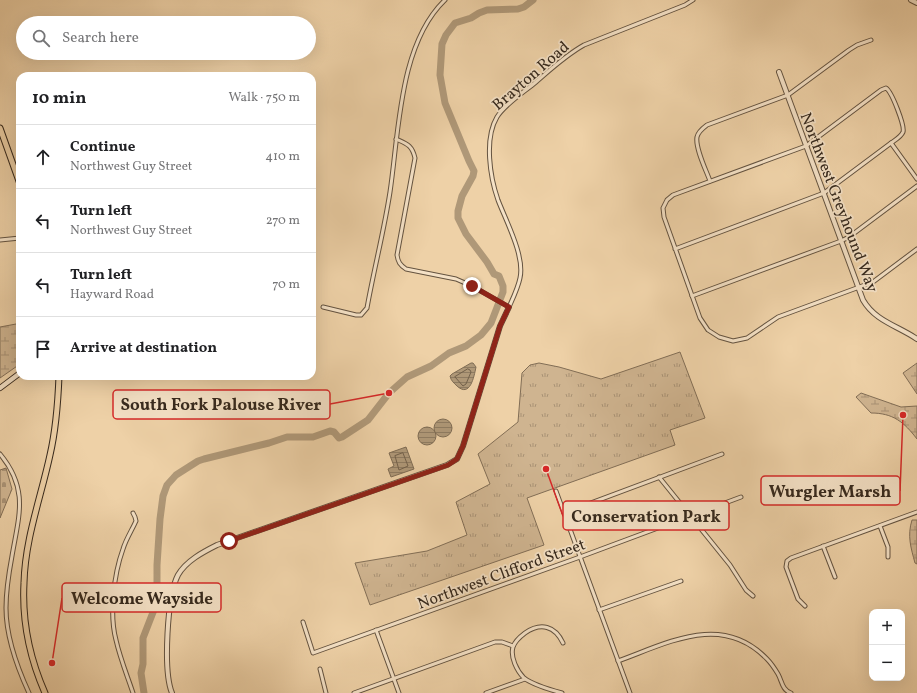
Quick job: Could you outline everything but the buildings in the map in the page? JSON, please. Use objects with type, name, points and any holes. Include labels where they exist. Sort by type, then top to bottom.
[{"type":"main road","points":[[0,128],[16,173]]},
{"type":"main road","points":[[0,388],[16,376]]},
{"type":"main road","points":[[45,693],[37,673],[30,648],[24,606],[24,583],[26,557],[31,532],[50,453],[60,380]]},
{"type":"street","points":[[323,307],[356,316],[361,315],[367,308],[390,192],[396,139],[407,75],[413,52],[421,34],[430,19],[445,0]]},
{"type":"street","name":"Brayton Road","points":[[509,307],[520,277],[520,258],[492,180],[489,160],[490,145],[497,117],[508,105],[578,48],[599,38],[685,5],[693,0]]},
{"type":"street","points":[[911,0],[917,3]]},
{"type":"street","points":[[710,181],[698,147],[697,138],[701,130],[707,125],[788,95],[849,50],[857,45],[871,40]]},
{"type":"street","name":"Northwest Greyhound Way","points":[[779,72],[858,288],[866,305],[885,322],[917,339]]},
{"type":"street","points":[[675,249],[824,193],[891,143],[901,135],[903,128],[891,94],[886,88],[881,90],[806,146],[673,195],[667,200],[663,208],[664,217],[675,249],[700,318],[708,330],[719,337],[733,341],[747,338],[778,317],[873,282],[917,250]]},
{"type":"street","points":[[172,693],[168,681],[167,664],[168,622],[174,585],[183,568],[193,559],[217,545],[448,465],[457,459],[466,440],[500,326],[509,307],[472,286],[456,279],[401,266],[397,256],[415,158],[414,151],[409,145],[396,139]]},
{"type":"street","points":[[891,143],[917,179]]},
{"type":"street","points":[[692,296],[841,241],[849,237],[917,186]]},
{"type":"street","points":[[0,240],[16,238]]},
{"type":"street","points":[[0,454],[14,474],[20,506],[11,557],[6,607],[11,643],[29,693]]},
{"type":"street","points":[[564,513],[722,454]]},
{"type":"street","points":[[659,477],[730,565],[746,590],[753,596]]},
{"type":"street","points":[[556,490],[630,693]]},
{"type":"street","name":"Northwest Clifford Street","points":[[303,622],[313,653],[580,557],[741,497]]},
{"type":"street","points":[[805,606],[798,599],[786,567],[787,561],[791,558],[917,512]]},
{"type":"street","points":[[133,513],[136,521],[122,549],[115,586],[114,612],[116,639],[133,693]]},
{"type":"street","points":[[880,526],[888,547],[888,558]]},
{"type":"street","points":[[823,546],[835,577]]},
{"type":"street","points":[[599,610],[681,581]]},
{"type":"street","points":[[562,693],[525,679],[515,664],[512,654],[513,646],[521,636],[540,626],[550,628],[559,635],[563,643]]},
{"type":"street","points":[[376,630],[399,693]]},
{"type":"street","points":[[618,661],[685,637],[703,633],[720,634],[737,638],[754,647],[768,660],[778,674],[783,687],[791,693]]},
{"type":"street","points":[[354,693],[495,642],[502,642],[513,646]]},
{"type":"street","points":[[320,669],[326,693]]},
{"type":"street","points":[[486,693],[525,679]]},
{"type":"green space","points":[[16,324],[16,367],[0,378],[0,327]]},
{"type":"green space","points":[[680,352],[705,418],[670,430],[675,445],[527,498],[544,545],[370,605],[355,563],[427,551],[467,535],[456,502],[490,484],[478,454],[518,422],[522,373],[530,365],[539,363],[601,379]]},
{"type":"green space","points":[[917,363],[917,394],[903,373]]},
{"type":"green space","points":[[861,393],[901,407],[917,406],[917,439],[903,423],[886,415],[871,413],[856,397]]},
{"type":"green space","points":[[6,468],[12,489],[0,518],[0,470]]},
{"type":"green space","points":[[912,520],[917,520],[917,564],[915,563],[910,542]]},
{"type":"water","points":[[473,363],[476,367],[473,381],[465,390],[461,389],[453,382],[450,376]]},
{"type":"water","points":[[443,419],[449,422],[452,428],[449,434],[443,437],[437,434],[434,428],[437,422]]},
{"type":"water","points":[[427,427],[433,430],[436,436],[433,442],[427,445],[421,442],[418,436],[421,430]]},
{"type":"water","points":[[406,447],[414,469],[391,477],[388,469],[394,466],[389,453]]},
{"type":"waterway","points":[[144,693],[141,673],[143,664],[143,638],[157,602],[157,565],[163,496],[167,485],[176,475],[198,461],[287,437],[313,437],[330,431],[334,432],[339,438],[342,437],[368,420],[389,393],[407,377],[431,366],[449,353],[466,346],[481,335],[491,323],[503,292],[503,286],[499,276],[494,274],[466,234],[458,218],[458,211],[462,196],[473,176],[474,171],[445,103],[440,75],[442,44],[446,35],[455,23],[471,18],[487,10],[518,9],[524,7],[533,0]]},
{"type":"place","name":"South Fork Palouse River","points":[[389,393]]},
{"type":"place","name":"Wurgler Marsh","points":[[903,415]]},
{"type":"place","name":"Conservation Park","points":[[546,469]]},
{"type":"place","name":"Welcome Wayside","points":[[52,663]]},
{"type":"route","points":[[229,541],[448,465],[457,459],[462,451],[474,414],[500,326],[509,307],[472,286]]}]
